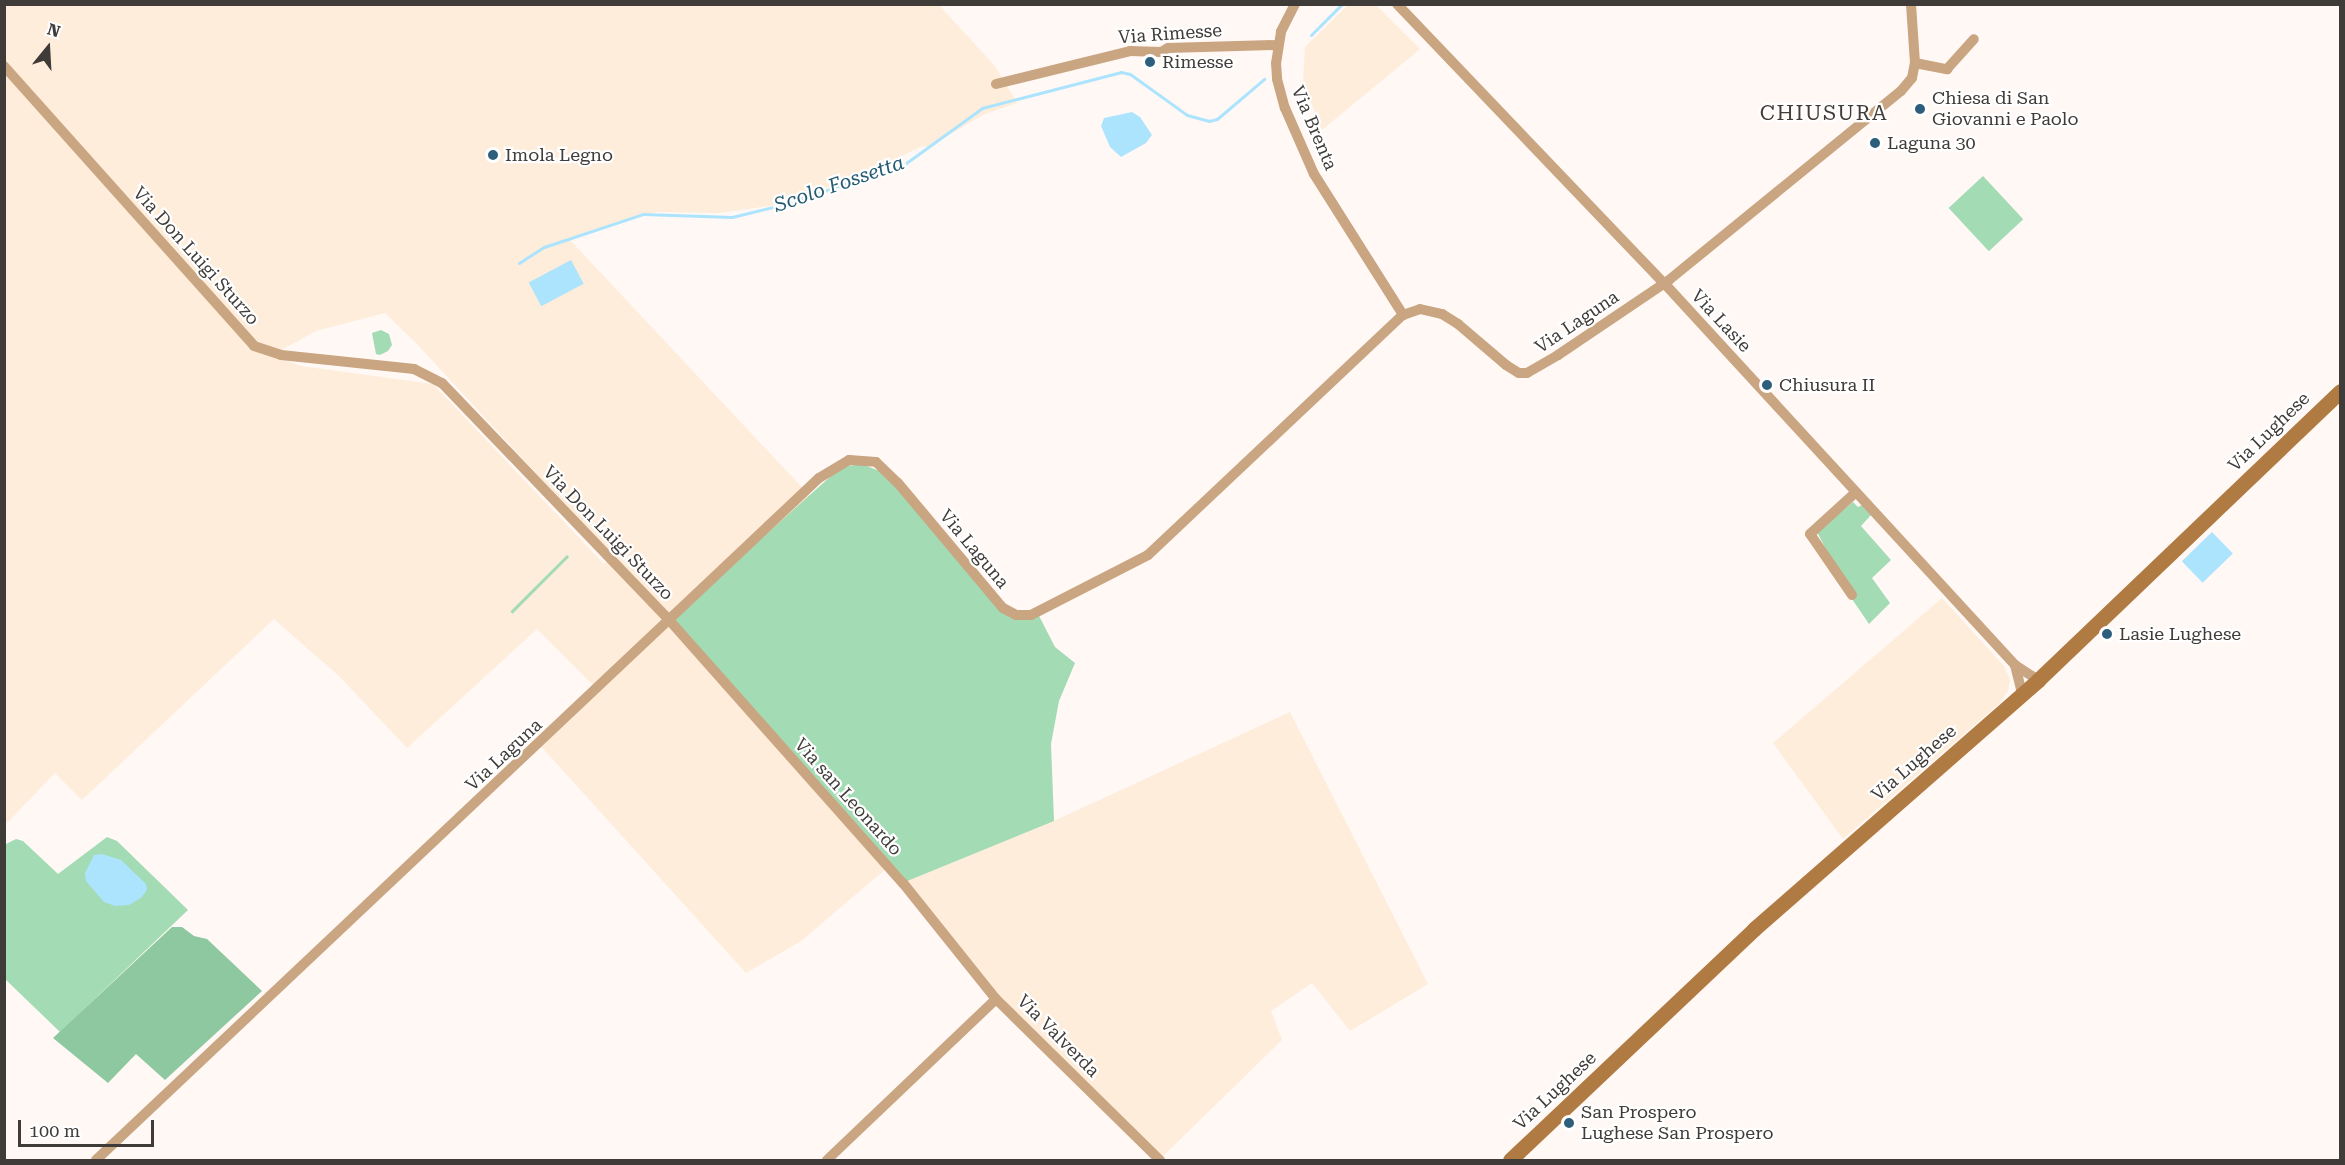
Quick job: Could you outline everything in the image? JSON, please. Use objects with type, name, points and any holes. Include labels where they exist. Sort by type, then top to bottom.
[{"type":"main road","name":"Via Lughese","points":[[1510,1161],[1754,929],[2038,680],[2340,391]]},
{"type":"street","name":"Via Brenta","points":[[1295,4],[1287,17],[1278,45],[1277,80],[1285,108],[1314,174],[1403,315]]},
{"type":"street","name":"Via Lasie","points":[[1396,4],[1664,282],[2015,665],[2038,680]]},
{"type":"street","name":"Via Laguna","points":[[96,1161],[819,478],[849,460],[876,462],[898,483],[1003,608],[1016,615],[1031,615],[1148,555],[1403,315],[1420,309],[1442,314],[1458,324],[1506,365],[1520,373],[1527,373],[1558,355],[1664,282],[1901,91],[1912,78],[1915,63],[1911,4]]},
{"type":"street","points":[[1915,63],[1947,69],[1974,39]]},
{"type":"street","name":"Via Rimesse","points":[[996,84],[1130,51],[1161,52],[1168,48],[1278,45]]},
{"type":"street","name":"Via Don Luigi Sturzo","points":[[4,66],[254,346],[281,355],[414,369],[442,383],[670,621]]},
{"type":"street","points":[[1852,595],[1810,534],[1856,492]]},
{"type":"street","name":"Via san Leonardo","points":[[670,621],[903,883],[996,999]]},
{"type":"street","name":"Via Lasie","points":[[2015,665],[2022,694]]},
{"type":"street","name":"Via Valverda","points":[[827,1161],[996,999],[1160,1161]]},
{"type":"shaded area","points":[[5,5],[939,5],[995,66],[1017,103],[983,115],[928,147],[922,146],[860,177],[770,206],[718,213],[655,212],[570,240],[810,496],[673,619],[887,868],[801,941],[746,973],[538,743],[594,686],[537,629],[407,748],[340,677],[274,619],[82,800],[55,773],[5,825]],"holes":[[[385,313],[418,345],[613,557],[604,564],[433,384],[301,366],[272,355],[316,331]]]},
{"type":"shaded area","points":[[1348,5],[1376,5],[1420,49],[1322,130],[1303,83],[1305,47]]},
{"type":"shaded area","points":[[1942,598],[2004,666],[2010,680],[2008,691],[1999,704],[1843,839],[1773,743]]},
{"type":"shaded area","points":[[1290,712],[1428,984],[1350,1031],[1312,983],[1271,1011],[1282,1040],[1159,1160],[1064,1072],[900,884],[1054,821]]},
{"type":"green space","points":[[1983,176],[2023,219],[1989,251],[1949,208]]},
{"type":"green space","points":[[381,330],[389,334],[392,345],[388,351],[380,355],[376,354],[372,333]]},
{"type":"green space","points":[[862,464],[889,475],[1000,611],[1038,614],[1055,647],[1075,663],[1059,701],[1051,744],[1054,821],[900,884],[672,619],[841,467]]},
{"type":"green space","points":[[1853,502],[1858,507],[1862,505],[1871,515],[1861,526],[1891,560],[1872,578],[1890,603],[1869,624],[1852,599],[1817,532]]},
{"type":"green space","points":[[567,555],[569,557],[513,614],[510,612]]},
{"type":"green space","points":[[107,837],[117,841],[188,910],[60,1032],[5,979],[4,845],[16,839],[23,841],[58,874]]},
{"type":"green space","points":[[172,927],[182,927],[194,936],[207,939],[262,991],[165,1080],[136,1054],[108,1083],[53,1038]]},
{"type":"water","points":[[1132,112],[1140,117],[1152,135],[1146,143],[1121,157],[1110,147],[1101,126],[1104,118]]},
{"type":"water","points":[[571,260],[584,284],[541,306],[529,283]]},
{"type":"water","points":[[2212,532],[2233,554],[2203,583],[2182,561]]},
{"type":"water","points":[[102,854],[121,860],[146,884],[147,890],[141,898],[129,905],[115,906],[104,902],[86,881],[85,873],[94,855]]},
{"type":"waterway","name":"Scolo Fossetta","points":[[1311,35],[1342,4]]},
{"type":"waterway","name":"Scolo Fossetta","points":[[519,263],[544,247],[643,214],[732,217],[777,206],[902,166],[982,108],[1121,72],[1130,74],[1187,115],[1209,121],[1217,119],[1264,79]]},
{"type":"place","name":"Rimesse","points":[[1150,62]]},
{"type":"place","name":"Chiesa di San Giovanni e Paolo","points":[[1920,109]]},
{"type":"place","name":"Laguna 30","points":[[1875,143]]},
{"type":"place","name":"Imola Legno","points":[[493,155]]},
{"type":"place","name":"Chiusura II","points":[[1767,385]]},
{"type":"place","name":"Lasie Lughese","points":[[2107,634]]},
{"type":"place","name":"San Prospero Lughese San Prospero","points":[[1569,1123]]},
{"type":"district","name":"CHIUSURA","points":[[1824,113]]}]
